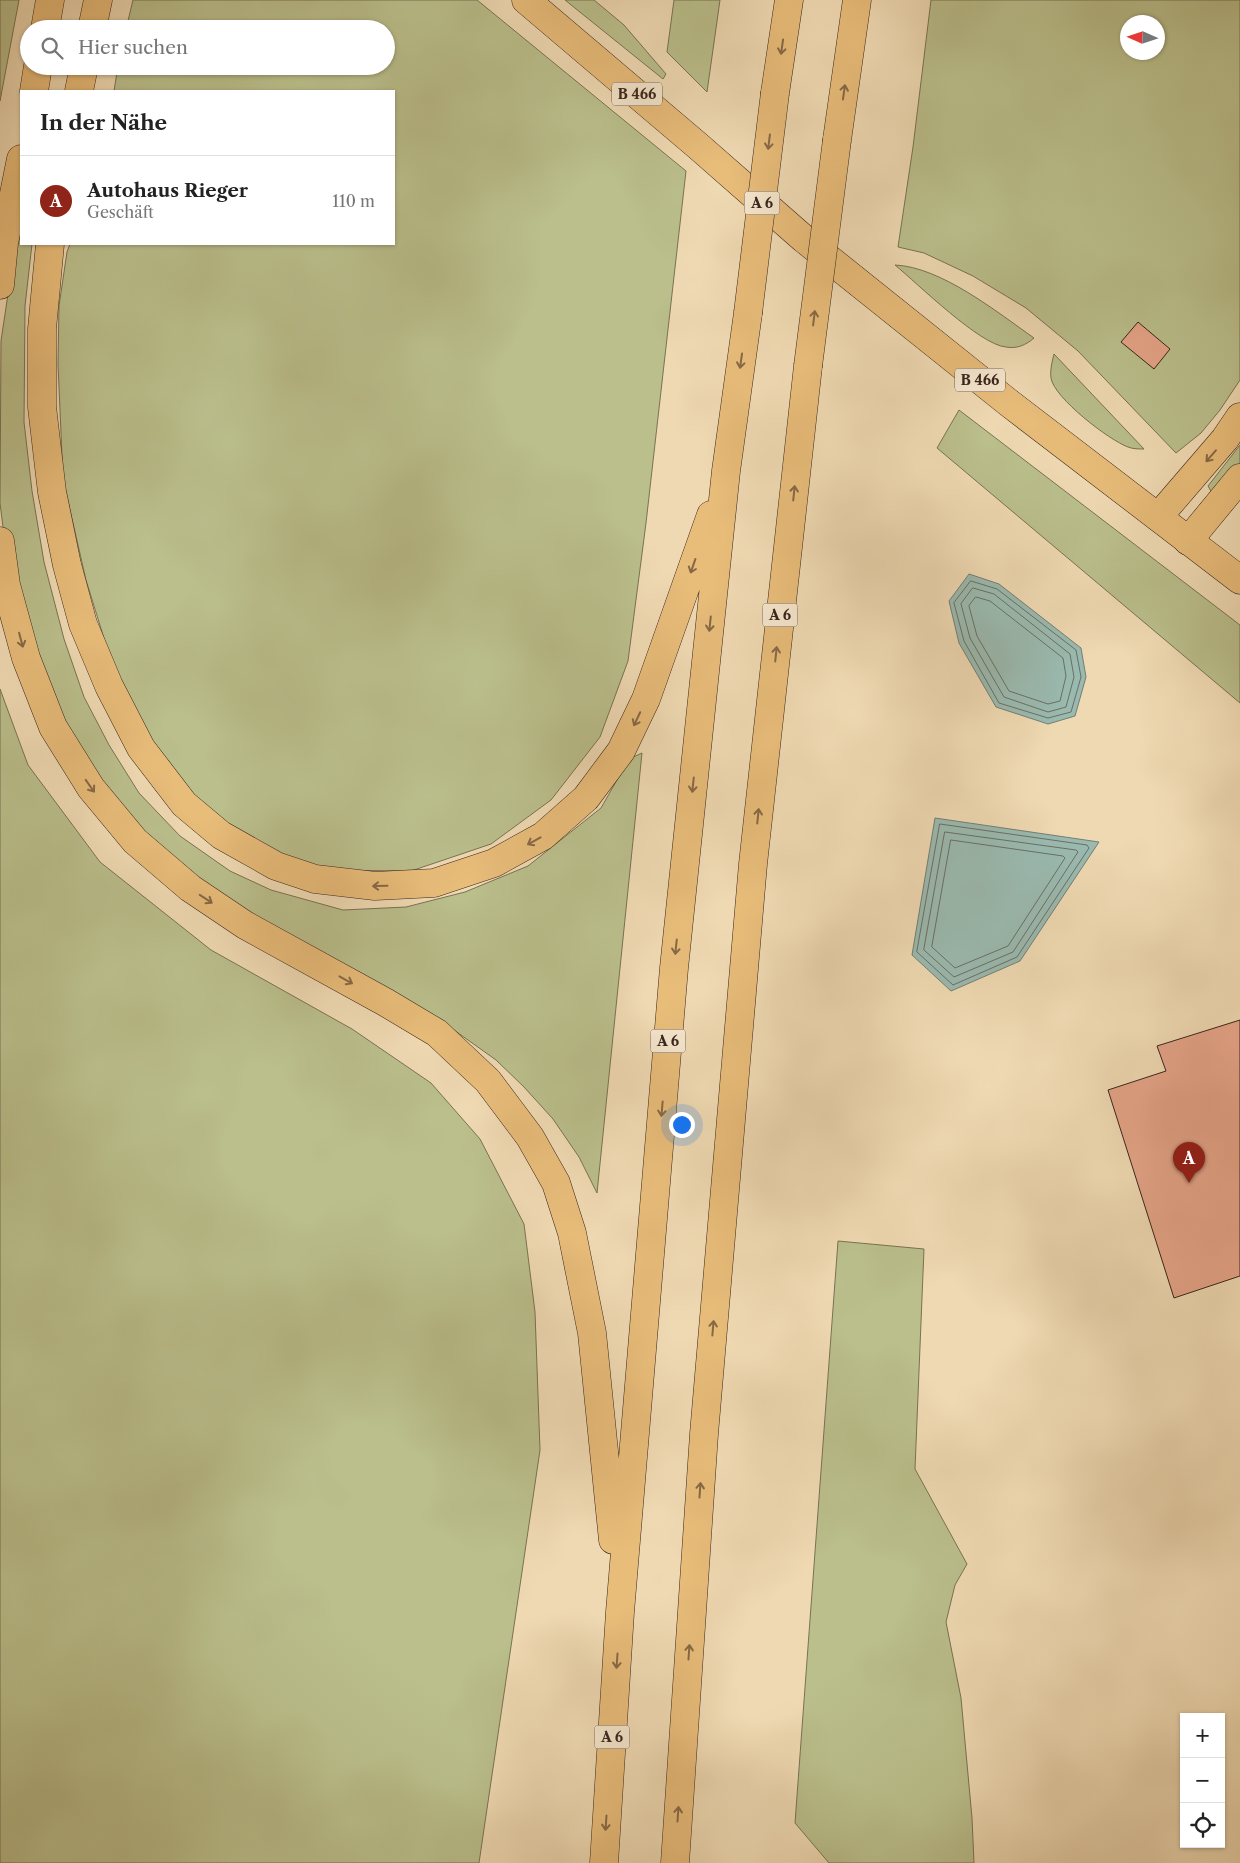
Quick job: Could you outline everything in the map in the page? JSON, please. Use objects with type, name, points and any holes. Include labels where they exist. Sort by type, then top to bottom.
[{"type":"main road","points":[[47,20],[50,0]]},
{"type":"main road","name":"B 466","points":[[526,0],[804,239],[1009,403],[1240,580]]},
{"type":"main road","name":"A 6","points":[[604,1863],[620,1612],[674,968],[726,471],[788,0]]},
{"type":"main road","name":"A 6","points":[[675,1863],[704,1434],[753,864],[808,366],[856,0]]},
{"type":"main road","points":[[34,90],[37,75]]},
{"type":"main road","points":[[78,90],[82,75]]},
{"type":"main road","points":[[0,284],[4,243],[20,164]]},
{"type":"main road","points":[[50,245],[42,329],[42,407],[52,492],[67,565],[87,633],[109,686],[141,748],[184,804],[221,835],[276,866],[315,879],[375,886],[434,883],[494,863],[542,836],[586,798],[621,751],[646,699],[726,471]]},
{"type":"main road","points":[[1158,517],[1226,439],[1240,417]]},
{"type":"main road","points":[[1188,541],[1240,478]]},
{"type":"main road","points":[[0,541],[6,585],[26,658],[53,728],[91,788],[135,841],[190,888],[245,925],[385,1002],[437,1034],[488,1081],[530,1137],[556,1183],[572,1233],[592,1333],[620,1612]]},
{"type":"green space","points":[[0,0],[19,0],[0,101]]},
{"type":"green space","points":[[133,0],[477,0],[686,171],[646,523],[628,661],[600,737],[551,800],[491,844],[411,871],[324,870],[271,851],[215,815],[173,775],[135,718],[111,661],[86,580],[63,479],[58,364],[59,306],[70,245],[395,245],[395,90],[114,90],[117,75],[395,75],[395,20],[128,20]]},
{"type":"green space","points":[[565,0],[594,0],[624,25],[666,74],[663,79]]},
{"type":"green space","points":[[674,0],[720,0],[707,92],[667,52]]},
{"type":"green space","points":[[931,0],[1240,0],[1240,380],[1220,410],[1201,433],[1176,453],[1078,351],[1026,308],[973,276],[924,253],[898,247],[913,147]]},
{"type":"green space","points":[[20,214],[20,245],[32,245],[25,306],[24,422],[32,491],[44,562],[64,639],[84,697],[109,745],[139,793],[180,836],[230,871],[271,890],[343,910],[406,907],[465,892],[528,866],[601,808],[629,759],[642,753],[597,1193],[579,1157],[553,1119],[496,1060],[454,1030],[230,906],[111,802],[47,698],[7,559],[0,503],[1,341]]},
{"type":"green space","points":[[895,265],[913,268],[949,282],[968,292],[1034,338],[1018,347],[1006,347],[995,344],[981,336],[933,299]]},
{"type":"green space","points":[[1054,354],[1144,449],[1134,449],[1119,443],[1072,407],[1054,386],[1051,378]]},
{"type":"green space","points":[[959,410],[1240,625],[1240,703],[937,448]]},
{"type":"green space","points":[[1240,445],[1240,464],[1212,493],[1208,486]]},
{"type":"green space","points":[[0,689],[28,765],[100,862],[211,950],[352,1029],[431,1083],[480,1139],[524,1224],[535,1312],[540,1450],[479,1863],[0,1863]]},
{"type":"green space","points":[[838,1241],[924,1249],[915,1469],[967,1564],[955,1585],[946,1622],[961,1698],[972,1818],[974,1863],[829,1863],[795,1823]]},
{"type":"water","points":[[969,574],[999,584],[1081,648],[1086,677],[1075,716],[1048,724],[996,707],[959,643],[949,601]]},
{"type":"water","points":[[935,818],[1099,842],[1020,961],[951,991],[912,955]]},
{"type":"building","points":[[1138,322],[1170,349],[1154,369],[1121,342]]},
{"type":"building","points":[[1240,1020],[1240,1276],[1174,1298],[1108,1090],[1166,1071],[1157,1046]]},
{"type":"place","name":"Autohaus Rieger","points":[[1189,1183]]}]
